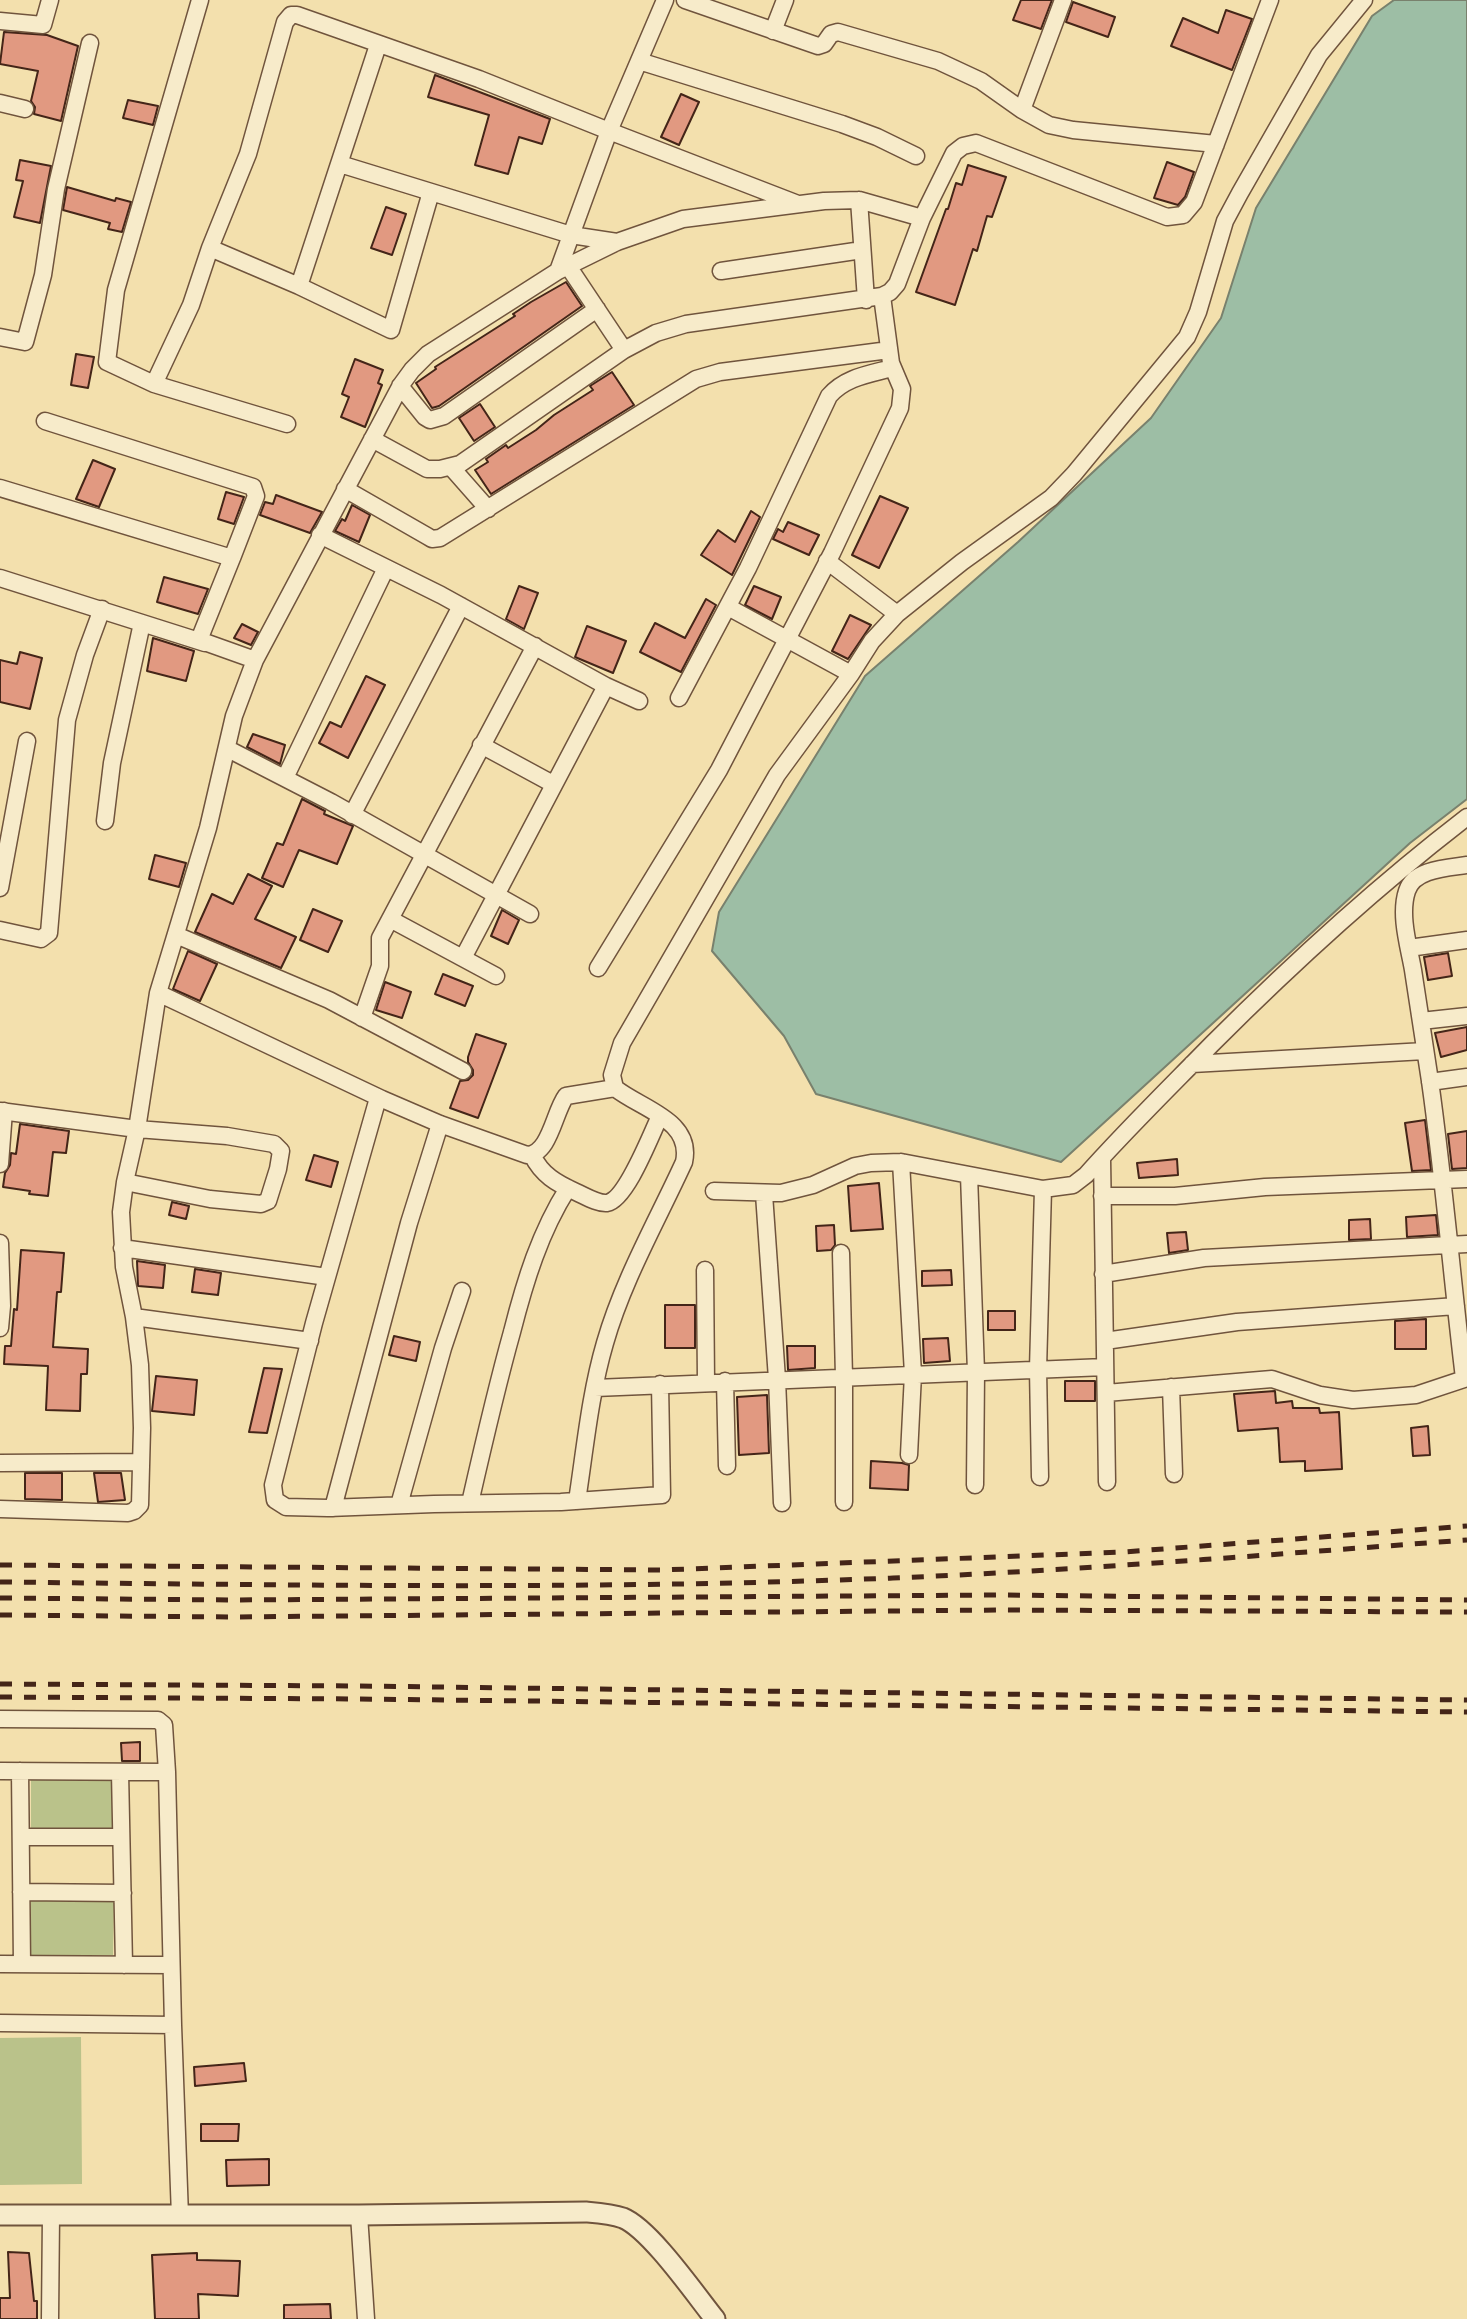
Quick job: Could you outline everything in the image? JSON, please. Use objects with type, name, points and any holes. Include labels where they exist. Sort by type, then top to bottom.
[{"type":"street","points":[[0,21],[43,24],[50,0]]},
{"type":"street","points":[[200,0],[116,290],[107,362],[153,384],[286,424]]},
{"type":"street","points":[[563,269],[571,235],[609,131],[665,0]]},
{"type":"street","points":[[685,0],[818,46],[824,44],[831,34],[838,32],[938,61],[981,81],[1049,125],[1073,130],[1216,144]]},
{"type":"street","points":[[774,31],[785,0]]},
{"type":"street","points":[[1022,110],[1063,0]]},
{"type":"street","points":[[372,439],[427,469],[451,467],[460,464],[624,350],[656,333],[686,324],[882,296],[897,284],[922,218],[954,153],[963,146],[976,143],[1167,217],[1176,217],[1188,211],[1194,202],[1270,0]]},
{"type":"street","points":[[615,1088],[612,1074],[614,1062],[635,1021],[777,775],[872,641],[897,614],[1051,498],[1187,337],[1198,312],[1225,221],[1314,64],[1364,0]]},
{"type":"street","points":[[153,384],[191,306],[210,248],[248,155],[288,18],[297,15],[479,79],[800,204]]},
{"type":"street","points":[[0,337],[25,342],[43,275],[56,189],[90,43]]},
{"type":"street","points":[[299,286],[378,45]]},
{"type":"street","points":[[639,61],[842,124],[916,156]]},
{"type":"street","points":[[0,103],[25,109]]},
{"type":"street","points":[[340,164],[571,235],[617,242]]},
{"type":"street","points":[[210,248],[299,286],[391,330],[431,191]]},
{"type":"street","points":[[0,1509],[131,1513],[138,1508],[141,1501],[140,1365],[122,1248],[121,1212],[158,993],[208,828],[234,716],[255,660],[400,386],[428,354],[563,269],[617,242],[683,219],[800,204],[859,200],[922,218]]},
{"type":"street","points":[[859,200],[866,300]]},
{"type":"street","points":[[721,271],[862,250]]},
{"type":"street","points":[[563,269],[597,309],[624,350]]},
{"type":"street","points":[[598,968],[719,770],[827,561],[902,401],[902,389],[892,368],[882,296]]},
{"type":"street","points":[[400,386],[425,417],[430,420],[444,416],[597,309]]},
{"type":"street","points":[[345,489],[432,539],[450,533],[696,379],[720,372],[889,350]]},
{"type":"street","points":[[679,698],[728,607],[829,396],[836,387],[851,379],[892,368]]},
{"type":"street","points":[[45,421],[253,487],[256,496],[200,640],[205,643]]},
{"type":"street","points":[[451,467],[488,509]]},
{"type":"street","points":[[0,488],[232,558]]},
{"type":"street","points":[[320,534],[639,701]]},
{"type":"street","points":[[827,561],[897,614]]},
{"type":"street","points":[[285,778],[386,568]]},
{"type":"street","points":[[0,578],[255,660]]},
{"type":"street","points":[[352,815],[461,606]]},
{"type":"street","points":[[728,607],[851,674]]},
{"type":"street","points":[[0,930],[41,939],[49,933],[67,720],[85,655],[102,609]]},
{"type":"street","points":[[105,821],[111,763],[142,623]]},
{"type":"street","points":[[362,1018],[380,965],[379,943],[390,919],[534,646]]},
{"type":"street","points":[[463,958],[606,686]]},
{"type":"street","points":[[0,888],[27,740]]},
{"type":"street","points":[[481,745],[553,785]]},
{"type":"street","points":[[228,749],[530,914]]},
{"type":"street","points":[[714,1191],[781,1193],[813,1185],[855,1166],[901,1162],[1044,1188],[1073,1185],[1081,1180],[1276,981],[1373,892],[1467,817]]},
{"type":"street","points":[[1106,1393],[1272,1379],[1320,1395],[1353,1400],[1416,1395],[1466,1378],[1455,1306],[1430,1082],[1404,904],[1407,890],[1413,881],[1422,875],[1438,869],[1467,865]]},
{"type":"street","points":[[390,919],[496,976]]},
{"type":"street","points":[[176,935],[329,1000],[463,1072]]},
{"type":"street","points":[[1409,948],[1467,940]]},
{"type":"street","points":[[158,993],[274,1046],[378,1098],[440,1124],[532,1155],[545,1176],[602,1202],[618,1198],[660,1116]]},
{"type":"street","points":[[1421,1021],[1467,1016]]},
{"type":"street","points":[[1192,1065],[1425,1051]]},
{"type":"street","points":[[1430,1082],[1467,1077]]},
{"type":"street","points":[[532,1155],[544,1146],[566,1097],[576,1093],[615,1088],[678,1130],[684,1140],[686,1153],[622,1294],[606,1340],[595,1388],[577,1501]]},
{"type":"street","points":[[378,1098],[327,1277],[273,1485],[273,1495],[279,1504],[286,1507],[333,1508],[577,1501],[662,1495],[660,1384]]},
{"type":"street","points":[[0,1164],[2,1111],[137,1129],[227,1136],[274,1144],[281,1151],[270,1199],[261,1204],[210,1199],[125,1182]]},
{"type":"street","points":[[333,1508],[409,1223],[440,1124]]},
{"type":"street","points":[[1102,1158],[1107,1482]]},
{"type":"street","points":[[901,1162],[913,1374],[909,1455]]},
{"type":"street","points":[[970,1175],[976,1372],[975,1485]]},
{"type":"street","points":[[1102,1196],[1175,1196],[1293,1185],[1467,1178]]},
{"type":"street","points":[[470,1503],[494,1396],[523,1291],[543,1232],[568,1188]]},
{"type":"street","points":[[1040,1477],[1038,1369],[1044,1188]]},
{"type":"street","points":[[764,1194],[777,1380],[782,1503]]},
{"type":"street","points":[[0,1243],[0,1328]]},
{"type":"street","points":[[1103,1274],[1204,1258],[1467,1244]]},
{"type":"street","points":[[122,1248],[327,1277]]},
{"type":"street","points":[[841,1253],[844,1502]]},
{"type":"street","points":[[705,1270],[706,1382]]},
{"type":"street","points":[[399,1505],[443,1348],[462,1291]]},
{"type":"street","points":[[1105,1341],[1237,1322],[1455,1306]]},
{"type":"street","points":[[134,1317],[310,1340]]},
{"type":"street","points":[[595,1388],[1105,1367]]},
{"type":"street","points":[[725,1381],[727,1466]]},
{"type":"street","points":[[1171,1387],[1174,1474]]},
{"type":"street","points":[[0,1463],[141,1462]]},
{"type":"street","points":[[0,1719],[160,1721],[164,1729],[180,2216]]},
{"type":"street","points":[[0,1771],[167,1772]]},
{"type":"street","points":[[20,1771],[22,1964]]},
{"type":"street","points":[[120,1772],[124,1965]]},
{"type":"street","points":[[21,1837],[121,1837]]},
{"type":"street","points":[[21,1892],[122,1893]]},
{"type":"street","points":[[0,1964],[171,1965]]},
{"type":"street","points":[[0,2023],[173,2025]]},
{"type":"street","points":[[0,2215],[359,2215],[586,2211],[622,2218],[643,2231],[715,2319]]},
{"type":"street","points":[[359,2215],[366,2319]]},
{"type":"street","points":[[50,2319],[51,2216]]},
{"type":"shaded area","points":[[1394,0],[1467,0],[1467,799],[1410,843],[1061,1162],[816,1094],[784,1036],[712,951],[719,912],[865,676],[1018,542],[1151,418],[1221,318],[1256,208],[1372,16]]},
{"type":"shaded area","points":[[31,1777],[114,1778],[114,1833],[31,1832]]},
{"type":"shaded area","points":[[31,1900],[114,1900],[113,1955],[30,1955]]},
{"type":"shaded area","points":[[81,2037],[82,2184],[0,2185],[0,2038]]},
{"type":"building","points":[[1021,0],[1052,0],[1041,29],[1013,20]]},
{"type":"building","points":[[1073,2],[1115,17],[1108,37],[1066,22]]},
{"type":"building","points":[[1226,10],[1252,19],[1232,70],[1171,46],[1183,18],[1218,33]]},
{"type":"building","points":[[4,32],[47,35],[78,46],[61,121],[34,114],[35,107],[31,101],[38,71],[0,64]]},
{"type":"building","points":[[435,75],[550,119],[542,144],[519,137],[508,174],[475,165],[489,115],[428,97]]},
{"type":"building","points":[[681,94],[699,102],[679,145],[661,137]]},
{"type":"building","points":[[128,100],[158,106],[153,125],[123,118]]},
{"type":"building","points":[[20,160],[51,166],[40,223],[14,217],[23,181],[16,180]]},
{"type":"building","points":[[1167,162],[1194,172],[1185,197],[1178,205],[1154,198]]},
{"type":"building","points":[[968,165],[1006,177],[992,217],[987,216],[977,251],[973,249],[955,305],[916,292],[956,183],[962,185]]},
{"type":"building","points":[[67,187],[115,201],[116,198],[131,202],[122,232],[108,229],[110,223],[63,210]]},
{"type":"building","points":[[386,207],[406,214],[392,255],[371,248]]},
{"type":"building","points":[[566,282],[582,306],[439,406],[432,408],[416,383],[436,369],[435,367],[515,316],[513,314]]},
{"type":"building","points":[[76,354],[94,357],[88,388],[71,385]]},
{"type":"building","points":[[355,359],[383,370],[378,383],[382,385],[365,427],[341,417],[349,397],[342,394]]},
{"type":"building","points":[[612,372],[634,405],[491,494],[475,470],[506,445],[508,448],[593,390],[590,386]]},
{"type":"building","points":[[480,404],[495,427],[474,441],[459,418]]},
{"type":"building","points":[[93,460],[115,469],[99,507],[76,499]]},
{"type":"building","points":[[226,492],[244,497],[234,524],[218,519]]},
{"type":"building","points":[[276,495],[322,512],[310,533],[260,515],[265,502],[273,504]]},
{"type":"building","points":[[880,496],[908,508],[879,568],[852,555]]},
{"type":"building","points":[[352,505],[370,515],[359,542],[335,531],[342,519],[345,521]]},
{"type":"building","points":[[751,511],[760,517],[732,575],[701,555],[718,530],[735,542]]},
{"type":"building","points":[[788,522],[819,535],[809,555],[773,539],[778,529],[783,532]]},
{"type":"building","points":[[164,577],[208,589],[198,614],[157,602]]},
{"type":"building","points":[[519,586],[538,593],[524,629],[506,619]]},
{"type":"building","points":[[754,586],[781,597],[772,619],[745,605]]},
{"type":"building","points":[[706,599],[716,605],[681,672],[640,652],[655,623],[685,638]]},
{"type":"building","points":[[850,615],[871,625],[848,659],[832,651]]},
{"type":"building","points":[[242,624],[258,632],[251,645],[234,638]]},
{"type":"building","points":[[587,626],[626,641],[613,673],[575,657]]},
{"type":"building","points":[[153,638],[194,651],[186,681],[147,671]]},
{"type":"building","points":[[20,652],[42,658],[30,709],[0,702],[0,660],[17,664]]},
{"type":"building","points":[[366,676],[385,685],[348,758],[319,743],[330,722],[341,727]]},
{"type":"building","points":[[253,734],[285,745],[280,764],[247,747]]},
{"type":"building","points":[[302,799],[325,811],[324,814],[353,826],[337,864],[299,850],[283,887],[262,878],[277,843],[283,845]]},
{"type":"building","points":[[155,855],[186,863],[179,887],[149,879]]},
{"type":"building","points":[[248,874],[272,886],[255,919],[296,937],[281,968],[195,932],[212,894],[233,904]]},
{"type":"building","points":[[313,909],[342,921],[328,952],[300,940]]},
{"type":"building","points":[[502,910],[519,920],[508,944],[491,936]]},
{"type":"building","points":[[188,951],[217,964],[200,1001],[173,989]]},
{"type":"building","points":[[1448,953],[1452,976],[1428,980],[1424,957]]},
{"type":"building","points":[[443,974],[473,986],[465,1006],[435,994]]},
{"type":"building","points":[[385,982],[411,992],[402,1018],[376,1010]]},
{"type":"building","points":[[1467,1027],[1467,1050],[1441,1057],[1435,1033]]},
{"type":"building","points":[[476,1034],[506,1044],[478,1118],[450,1108],[460,1081],[468,1080],[473,1075],[468,1057]]},
{"type":"building","points":[[1425,1120],[1431,1170],[1412,1171],[1405,1123]]},
{"type":"building","points":[[20,1124],[69,1131],[66,1153],[53,1152],[48,1196],[3,1187],[11,1153],[16,1154]]},
{"type":"building","points":[[1467,1131],[1467,1168],[1452,1169],[1448,1134]]},
{"type":"building","points":[[314,1155],[338,1162],[331,1187],[306,1180]]},
{"type":"building","points":[[1177,1159],[1178,1175],[1139,1178],[1137,1163]]},
{"type":"building","points":[[879,1183],[883,1229],[851,1231],[848,1186]]},
{"type":"building","points":[[172,1202],[189,1206],[186,1219],[169,1215]]},
{"type":"building","points":[[1436,1215],[1438,1235],[1407,1237],[1406,1217]]},
{"type":"building","points":[[1370,1219],[1371,1239],[1349,1240],[1349,1220]]},
{"type":"building","points":[[834,1225],[835,1245],[831,1250],[817,1251],[816,1226]]},
{"type":"building","points":[[1186,1232],[1188,1250],[1169,1253],[1167,1233]]},
{"type":"building","points":[[21,1250],[64,1253],[61,1292],[57,1292],[53,1347],[88,1349],[87,1374],[81,1374],[80,1411],[46,1410],[48,1366],[4,1364],[5,1346],[11,1346],[14,1309],[17,1310]]},
{"type":"building","points":[[137,1261],[165,1265],[163,1288],[138,1286]]},
{"type":"building","points":[[195,1269],[221,1273],[218,1295],[192,1292]]},
{"type":"building","points":[[951,1270],[952,1285],[922,1286],[922,1271]]},
{"type":"building","points":[[665,1305],[695,1305],[695,1348],[665,1348]]},
{"type":"building","points":[[988,1311],[1015,1311],[1015,1330],[988,1330]]},
{"type":"building","points":[[1426,1319],[1426,1349],[1395,1349],[1395,1321]]},
{"type":"building","points":[[394,1336],[420,1342],[416,1361],[389,1355]]},
{"type":"building","points":[[948,1338],[950,1361],[924,1363],[923,1339]]},
{"type":"building","points":[[787,1346],[815,1346],[815,1368],[788,1370]]},
{"type":"building","points":[[264,1368],[282,1369],[267,1433],[249,1432]]},
{"type":"building","points":[[156,1376],[197,1380],[194,1415],[152,1411]]},
{"type":"building","points":[[1065,1381],[1095,1381],[1095,1401],[1065,1401]]},
{"type":"building","points":[[1275,1391],[1276,1403],[1292,1401],[1293,1408],[1319,1408],[1320,1413],[1339,1412],[1342,1469],[1305,1471],[1305,1461],[1280,1462],[1278,1428],[1238,1431],[1234,1394]]},
{"type":"building","points":[[767,1395],[769,1453],[739,1455],[737,1397]]},
{"type":"building","points":[[1428,1426],[1430,1455],[1413,1456],[1411,1428]]},
{"type":"building","points":[[871,1461],[909,1465],[908,1490],[870,1488]]},
{"type":"building","points":[[25,1473],[62,1473],[62,1500],[25,1499]]},
{"type":"building","points":[[94,1473],[121,1473],[125,1500],[98,1502]]},
{"type":"building","points":[[140,1742],[140,1761],[122,1761],[121,1743]]},
{"type":"building","points":[[244,2063],[246,2081],[195,2086],[194,2067]]},
{"type":"building","points":[[201,2124],[239,2124],[238,2141],[201,2141]]},
{"type":"building","points":[[269,2159],[269,2185],[227,2186],[226,2160]]},
{"type":"building","points":[[8,2252],[29,2253],[34,2301],[37,2301],[37,2319],[0,2319],[0,2298],[10,2298]]},
{"type":"building","points":[[197,2253],[197,2260],[240,2261],[238,2296],[198,2294],[199,2319],[155,2319],[152,2255]]},
{"type":"building","points":[[330,2304],[331,2319],[284,2319],[284,2305]]},
{"type":"railway","points":[[0,1565],[662,1570],[1123,1552],[1467,1526]]},
{"type":"railway","points":[[0,1582],[446,1586],[782,1582],[1036,1571],[1467,1540]]},
{"type":"railway","points":[[0,1598],[232,1600],[999,1595],[1467,1600]]},
{"type":"railway","points":[[0,1615],[231,1617],[998,1610],[1467,1612]]},
{"type":"railway","points":[[0,1684],[1467,1700]]},
{"type":"railway","points":[[0,1697],[1467,1712]]}]
